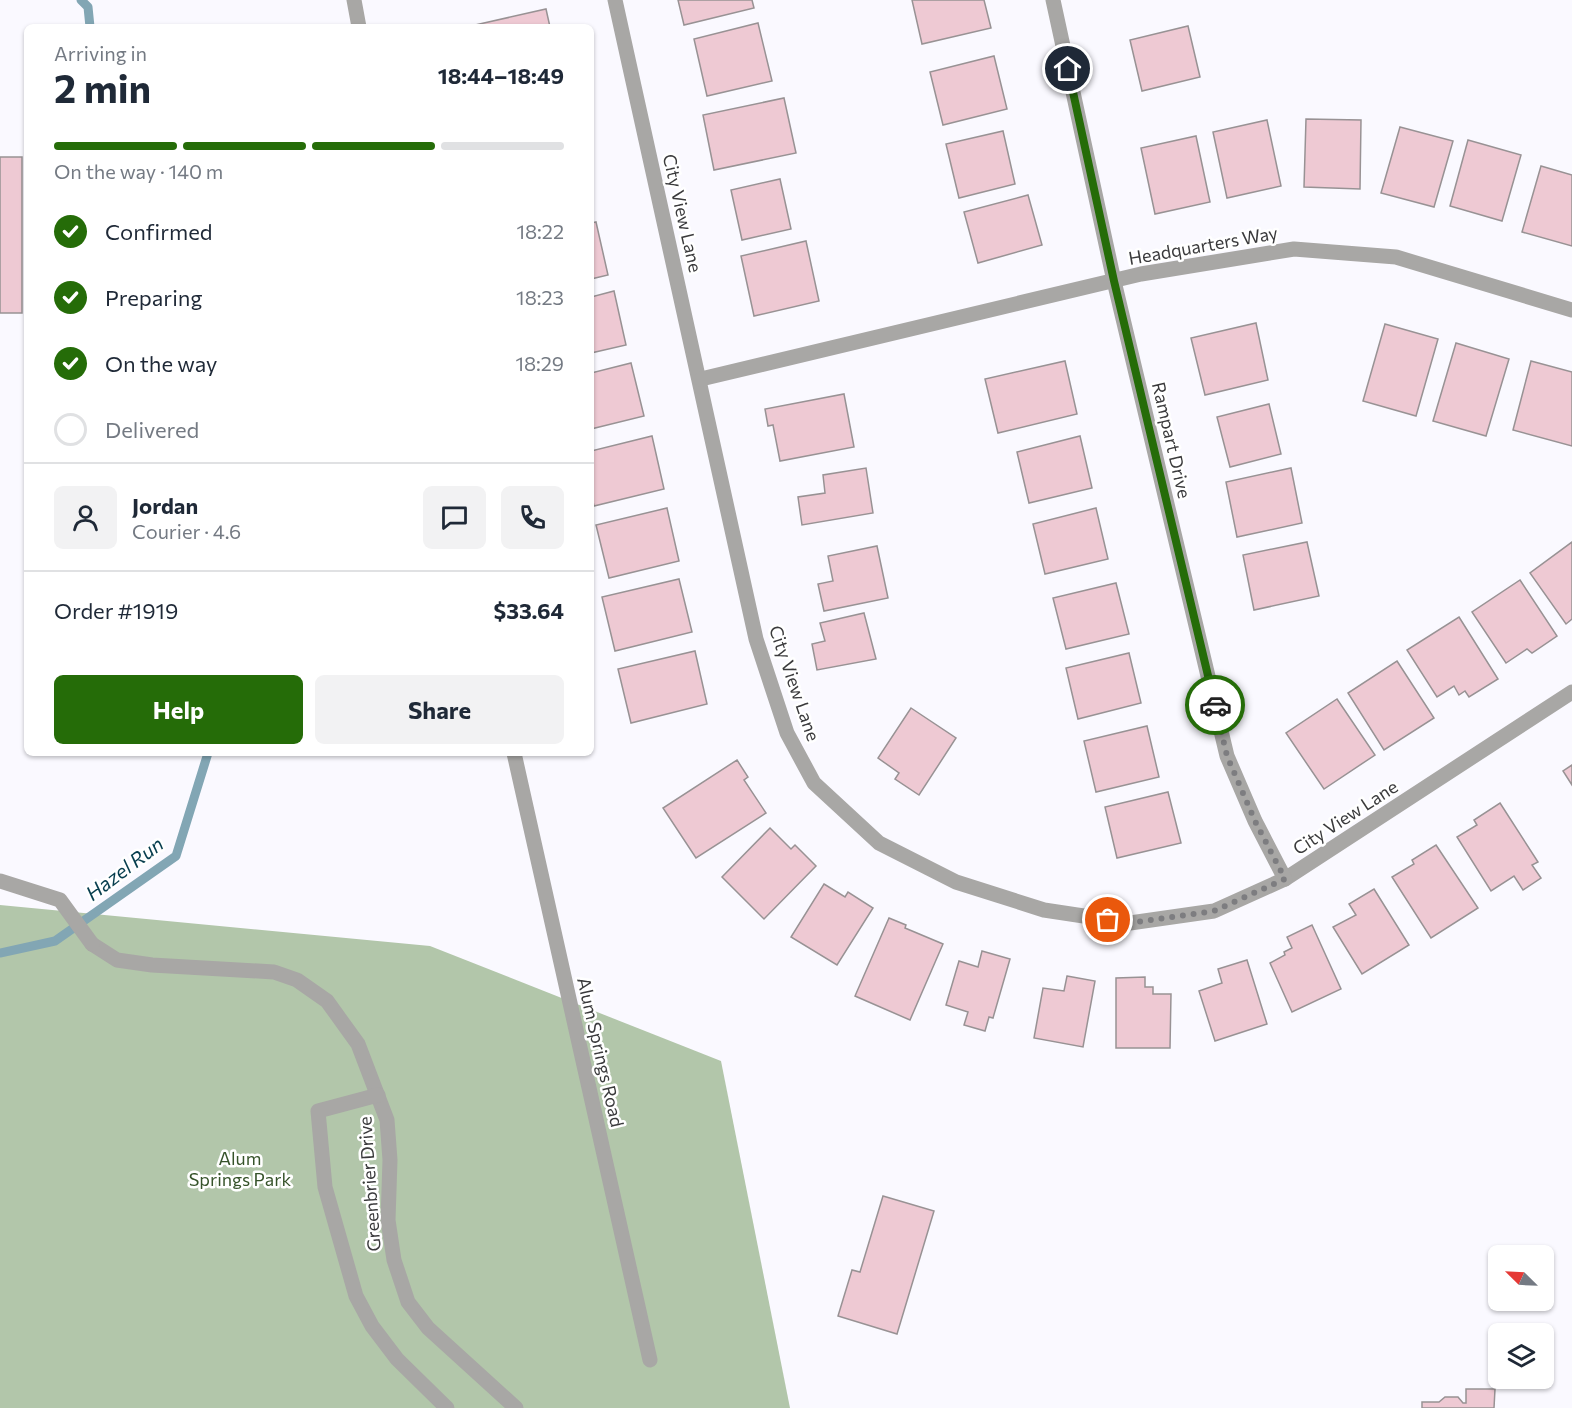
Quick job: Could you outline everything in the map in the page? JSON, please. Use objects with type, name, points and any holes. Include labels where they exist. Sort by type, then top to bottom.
[{"type":"street","points":[[354,0],[358,24]]},
{"type":"street","name":"City View Lane","points":[[615,0],[701,379],[756,639],[787,733],[814,783],[879,843],[956,882],[1044,910],[1130,923],[1214,911],[1285,879],[1572,692]]},
{"type":"street","name":"Rampart Drive","points":[[1053,0],[1114,281],[1227,756],[1255,821],[1285,879]]},
{"type":"street","name":"Headquarters Way","points":[[701,379],[1141,274],[1294,249],[1396,257],[1572,309]]},
{"type":"street","name":"Alum Springs Road","points":[[515,756],[650,1360]]},
{"type":"street","name":"Greenbrier Drive","points":[[0,881],[60,900],[92,944],[117,960],[152,965],[274,972],[297,980],[327,1001],[358,1044],[387,1120],[390,1160],[388,1220],[394,1260],[408,1302],[428,1328],[516,1408]]},
{"type":"street","points":[[378,1095],[318,1111],[325,1187],[356,1296],[372,1326],[397,1359],[447,1408]]},
{"type":"green space","name":"Alum Springs Park","points":[[0,905],[430,946],[721,1061],[790,1408],[0,1408]]},
{"type":"building","points":[[678,0],[752,0],[754,8],[684,25]]},
{"type":"building","points":[[912,0],[984,0],[991,28],[922,44]]},
{"type":"building","points":[[546,9],[549,24],[479,24]]},
{"type":"building","points":[[758,23],[772,81],[707,96],[694,39]]},
{"type":"building","points":[[1188,26],[1200,77],[1142,91],[1130,40]]},
{"type":"building","points":[[994,56],[1007,109],[943,125],[930,72]]},
{"type":"building","points":[[784,98],[796,153],[714,170],[703,115]]},
{"type":"building","points":[[1306,119],[1361,120],[1360,189],[1304,187]]},
{"type":"building","points":[[1267,120],[1281,186],[1227,198],[1213,132]]},
{"type":"building","points":[[1400,127],[1453,141],[1434,207],[1381,193]]},
{"type":"building","points":[[1003,131],[1015,184],[959,198],[946,144]]},
{"type":"building","points":[[1196,136],[1210,202],[1155,214],[1141,148]]},
{"type":"building","points":[[1468,140],[1521,155],[1502,221],[1450,206]]},
{"type":"building","points":[[0,157],[22,157],[22,313],[0,313]]},
{"type":"building","points":[[1541,166],[1572,175],[1572,246],[1522,232]]},
{"type":"building","points":[[780,179],[791,229],[742,240],[731,190]]},
{"type":"building","points":[[1028,195],[1042,245],[978,263],[964,212]]},
{"type":"building","points":[[594,222],[596,222],[608,275],[594,278]]},
{"type":"building","points":[[806,241],[819,301],[754,316],[741,256]]},
{"type":"building","points":[[614,291],[626,345],[594,352],[594,296]]},
{"type":"building","points":[[1256,323],[1268,380],[1205,395],[1191,338]]},
{"type":"building","points":[[1385,324],[1438,339],[1416,416],[1363,401]]},
{"type":"building","points":[[1456,343],[1509,359],[1486,436],[1433,421]]},
{"type":"building","points":[[1065,361],[1077,414],[998,433],[985,379]]},
{"type":"building","points":[[1531,361],[1572,372],[1572,446],[1513,430]]},
{"type":"building","points":[[631,363],[644,416],[594,428],[594,372]]},
{"type":"building","points":[[844,394],[854,447],[780,461],[773,425],[768,426],[765,409]]},
{"type":"building","points":[[1269,404],[1281,454],[1230,467],[1217,417]]},
{"type":"building","points":[[652,436],[664,489],[594,506],[594,450]]},
{"type":"building","points":[[1080,436],[1092,488],[1029,503],[1017,452]]},
{"type":"building","points":[[866,468],[873,513],[802,525],[798,497],[825,493],[823,475]]},
{"type":"building","points":[[1291,468],[1302,523],[1237,537],[1226,482]]},
{"type":"building","points":[[667,508],[679,561],[609,578],[596,525]]},
{"type":"building","points":[[1096,508],[1108,559],[1045,574],[1033,524]]},
{"type":"building","points":[[1307,542],[1319,596],[1254,610],[1243,555]]},
{"type":"building","points":[[1572,542],[1572,619],[1566,624],[1530,573]]},
{"type":"building","points":[[877,546],[888,598],[824,611],[818,584],[833,581],[828,556]]},
{"type":"building","points":[[679,579],[692,632],[615,651],[602,597]]},
{"type":"building","points":[[1520,580],[1557,636],[1532,653],[1527,649],[1506,663],[1472,612]]},
{"type":"building","points":[[1116,583],[1129,634],[1066,649],[1053,598]]},
{"type":"building","points":[[864,613],[876,659],[817,670],[812,644],[825,641],[820,623]]},
{"type":"building","points":[[1459,617],[1498,679],[1469,697],[1465,691],[1459,695],[1454,686],[1437,697],[1407,650]]},
{"type":"building","points":[[695,651],[707,704],[631,723],[618,669]]},
{"type":"building","points":[[1129,653],[1141,703],[1078,719],[1066,668]]},
{"type":"building","points":[[1397,661],[1434,718],[1384,750],[1348,693]]},
{"type":"building","points":[[1337,699],[1375,755],[1324,789],[1286,733]]},
{"type":"building","points":[[911,708],[956,738],[919,795],[895,779],[899,773],[878,758]]},
{"type":"building","points":[[1147,726],[1159,777],[1096,792],[1084,741]]},
{"type":"building","points":[[737,760],[748,777],[744,780],[766,813],[696,858],[663,808]]},
{"type":"building","points":[[1572,765],[1572,785],[1563,771]]},
{"type":"building","points":[[1168,792],[1181,843],[1117,858],[1105,807]]},
{"type":"building","points":[[1500,803],[1538,862],[1532,865],[1541,878],[1523,890],[1514,876],[1491,891],[1457,837],[1477,825],[1474,820]]},
{"type":"building","points":[[770,828],[791,849],[795,845],[816,866],[764,919],[722,877]]},
{"type":"building","points":[[1436,845],[1478,908],[1431,938],[1392,877],[1414,864],[1412,860]]},
{"type":"building","points":[[824,884],[845,897],[848,892],[873,908],[837,965],[791,937]]},
{"type":"building","points":[[1374,889],[1409,945],[1362,974],[1333,927],[1356,915],[1349,904]]},
{"type":"building","points":[[889,918],[906,925],[905,928],[943,944],[910,1020],[855,996]]},
{"type":"building","points":[[1312,925],[1341,989],[1292,1012],[1270,963],[1285,955],[1284,952],[1292,948],[1287,937]]},
{"type":"building","points":[[982,951],[1010,959],[993,1018],[989,1017],[985,1031],[964,1025],[968,1012],[946,1005],[959,961],[978,967]]},
{"type":"building","points":[[1247,960],[1267,1024],[1215,1041],[1199,991],[1222,983],[1218,969]]},
{"type":"building","points":[[1067,976],[1095,981],[1083,1047],[1034,1038],[1043,988],[1064,991]]},
{"type":"building","points":[[1145,977],[1145,987],[1153,987],[1153,994],[1171,994],[1170,1048],[1116,1048],[1116,978]]},
{"type":"building","points":[[883,1196],[934,1211],[897,1334],[838,1316],[852,1270],[860,1272]]},
{"type":"building","points":[[1466,1389],[1495,1389],[1494,1408],[1422,1408],[1422,1402],[1439,1402],[1445,1397],[1458,1397],[1466,1403]]},
{"type":"waterway","name":"Hazel Run","points":[[81,0],[88,7],[90,24]]},
{"type":"waterway","name":"Hazel Run","points":[[0,953],[55,941],[176,856],[207,756]]},
{"type":"way so far","points":[[1108,920],[1130,923],[1214,911],[1285,879],[1255,821],[1227,756],[1215,705]]},
{"type":"route","points":[[1068,69],[1114,281],[1215,705]]}]
